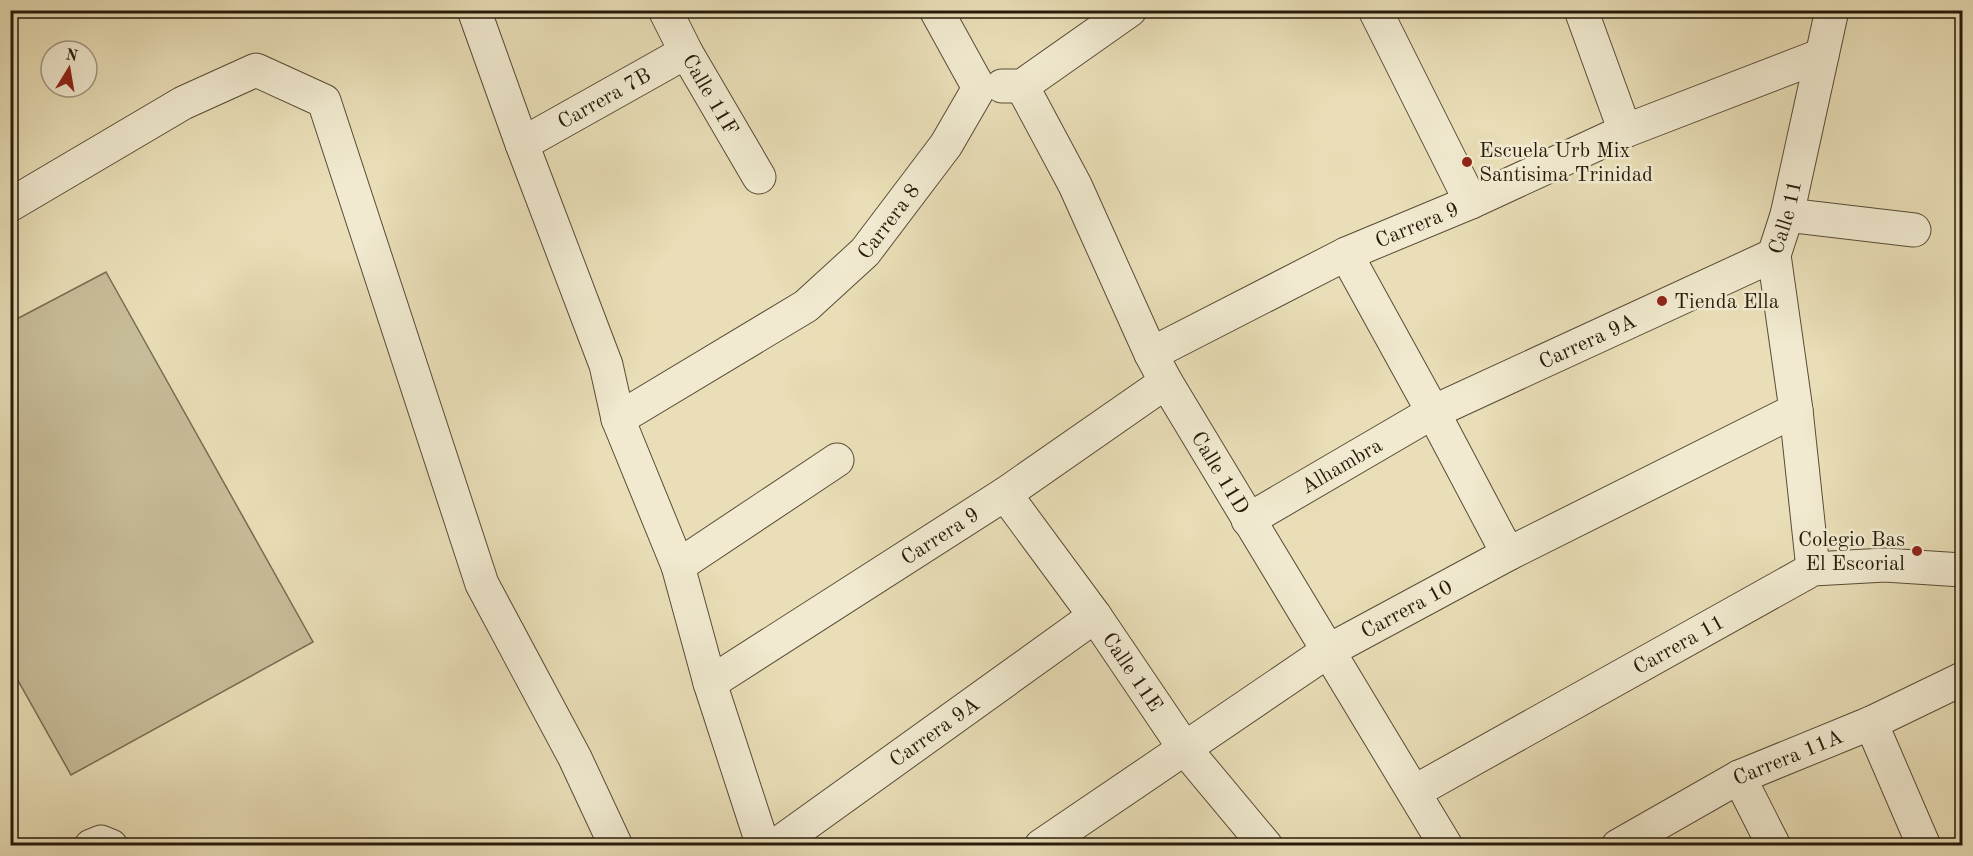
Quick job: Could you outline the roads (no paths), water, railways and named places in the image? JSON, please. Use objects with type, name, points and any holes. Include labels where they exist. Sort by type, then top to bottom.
[{"type":"street","points":[[474,10],[606,365],[618,419],[678,566],[710,683],[764,846]]},
{"type":"street","name":"Calle 11F","points":[[665,10],[686,52],[759,177]]},
{"type":"street","points":[[936,10],[979,87],[1022,86],[1130,10]]},
{"type":"street","points":[[1375,10],[1470,202]]},
{"type":"street","points":[[1581,10],[1625,132]]},
{"type":"street","name":"Calle 11","points":[[1813,569],[1796,410],[1774,255],[1787,215],[1832,10]]},
{"type":"street","name":"Carrera 7B","points":[[522,144],[686,52]]},
{"type":"street","name":"Carrera 9","points":[[710,683],[1005,494],[1158,368],[1346,254],[1470,202],[1625,132],[1822,55]]},
{"type":"street","points":[[10,205],[183,103],[256,70],[324,101],[482,584],[575,758],[616,846]]},
{"type":"street","name":"Calle 11D","points":[[1022,86],[1075,185],[1158,368],[1414,792],[1437,843]]},
{"type":"street","name":"Carrera 8","points":[[618,419],[806,306],[865,252],[946,145],[979,87]]},
{"type":"street","points":[[1787,215],[1914,230]]},
{"type":"street","points":[[1346,254],[1508,554]]},
{"type":"street","name":"Carrera 9A","points":[[1433,412],[1774,255]]},
{"type":"street","name":"Carrera 10","points":[[1041,846],[1328,651],[1508,554],[1796,410]]},
{"type":"street","name":"Alhambra","points":[[1248,520],[1433,412]]},
{"type":"street","points":[[678,566],[837,460]]},
{"type":"street","name":"Calle 11E","points":[[1005,494],[1095,616],[1185,749],[1266,846]]},
{"type":"street","name":"Carrera 11","points":[[1414,792],[1813,569],[1885,565],[1962,570]]},
{"type":"street","name":"Carrera 9A","points":[[775,846],[1095,616]]},
{"type":"street","name":"Carrera 11A","points":[[1620,845],[1739,777],[1871,723],[1962,679]]},
{"type":"street","points":[[1871,723],[1924,846]]},
{"type":"street","points":[[1739,777],[1774,846]]},
{"type":"street","points":[[91,846],[101,842],[111,846]]},
{"type":"place","name":"Escuela Urb Mix Santisima Trinidad","points":[[1467,162]]},
{"type":"place","name":"Tienda Ella","points":[[1662,301]]},
{"type":"place","name":"Colegio Bas El Escorial","points":[[1917,551]]}]
